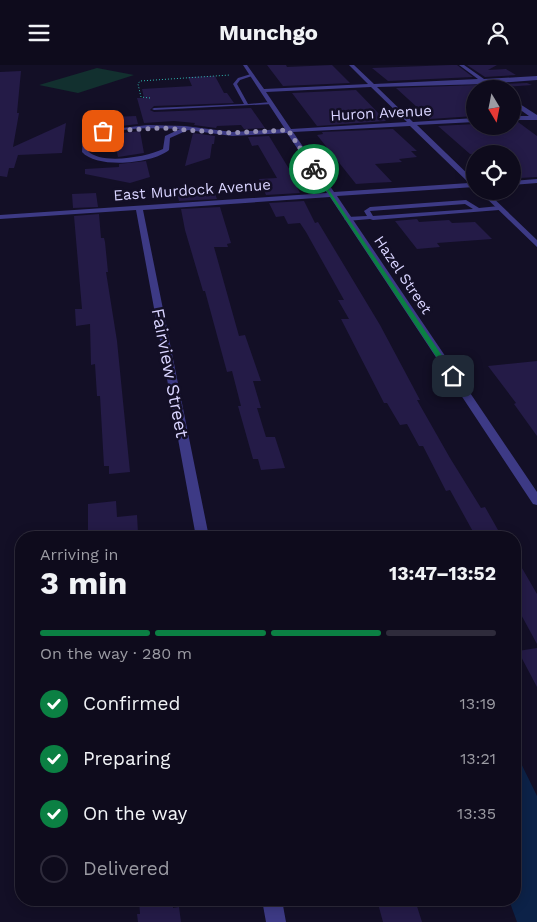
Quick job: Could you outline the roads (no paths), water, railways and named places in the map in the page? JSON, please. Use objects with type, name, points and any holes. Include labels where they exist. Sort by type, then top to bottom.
[{"type":"street","name":"Hazel Street","points":[[245,65],[537,501]]},
{"type":"street","points":[[351,65],[466,176]]},
{"type":"street","points":[[461,65],[483,80]]},
{"type":"street","points":[[502,80],[537,78]]},
{"type":"street","points":[[263,91],[466,82]]},
{"type":"street","points":[[521,107],[536,117]]},
{"type":"street","points":[[521,118],[536,117]]},
{"type":"street","name":"Huron Avenue","points":[[186,129],[167,137],[166,150],[151,157],[102,159],[92,157],[84,151],[85,140],[103,131],[162,128],[186,129],[226,133],[466,121]]},
{"type":"street","points":[[521,182],[537,181]]},
{"type":"street","name":"East Murdock Avenue","points":[[0,217],[466,186]]},
{"type":"street","points":[[491,200],[537,245]]},
{"type":"street","name":"Fairview Street","points":[[139,208],[201,531]]},
{"type":"street","points":[[273,906],[276,922]]},
{"type":"lane","points":[[247,105],[235,84],[239,79],[251,75]]},
{"type":"lane","points":[[154,109],[271,103]]},
{"type":"lane","points":[[370,217],[367,211],[370,209],[466,202],[477,209]]},
{"type":"lane","points":[[347,219],[499,208]]},
{"type":"water","points":[[521,763],[537,796],[537,922],[517,922],[511,906],[521,906]]}]
